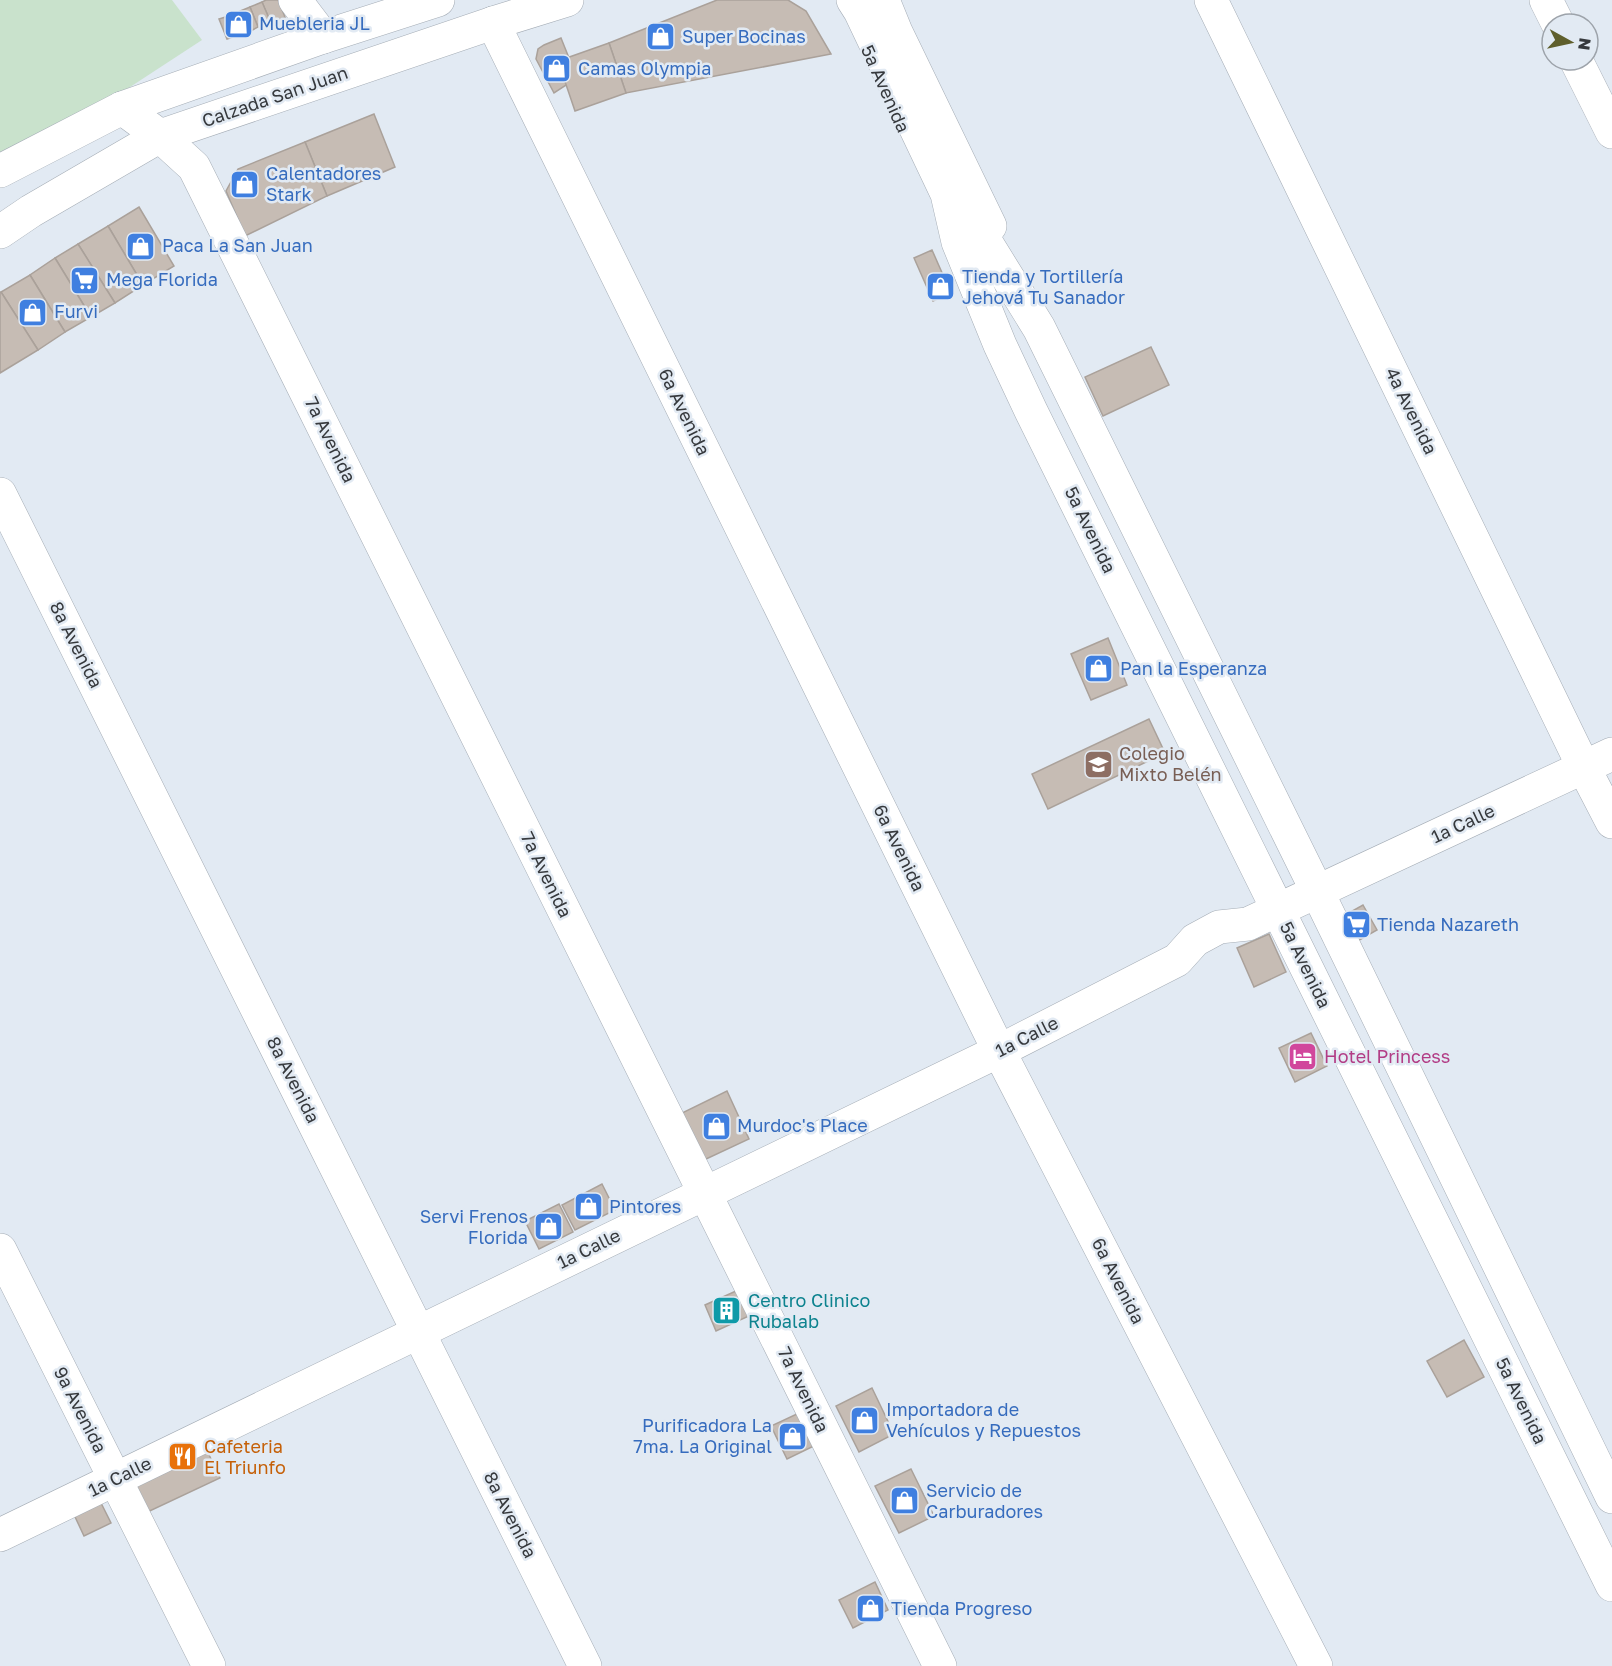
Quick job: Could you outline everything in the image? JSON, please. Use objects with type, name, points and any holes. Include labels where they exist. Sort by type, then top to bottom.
[{"type":"street","points":[[295,0],[323,37]]},
{"type":"street","points":[[0,171],[122,108],[323,37],[438,0]]},
{"type":"street","name":"Calzada San Juan","points":[[0,232],[31,211],[160,136],[567,0]]},
{"type":"street","name":"5a Avenida","points":[[839,0],[862,40],[1031,411],[1612,1585]]},
{"type":"street","name":"5a Avenida","points":[[853,0],[942,184],[958,242],[1000,345]]},
{"type":"street","name":"5a Avenida","points":[[883,0],[896,32],[1039,328],[1317,891],[1612,1497]]},
{"type":"street","name":"4a Avenida","points":[[1210,0],[1598,761],[1612,822]]},
{"type":"street","name":"6a Avenida","points":[[493,23],[999,1051],[1316,1666]]},
{"type":"street","points":[[1582,72],[1612,132]]},
{"type":"street","name":"7a Avenida","points":[[122,108],[160,136],[194,167],[940,1666]]},
{"type":"street","name":"5a Avenida","points":[[942,184],[979,231],[1039,328]]},
{"type":"street","name":"8a Avenida","points":[[0,494],[585,1666]]},
{"type":"street","name":"1a Calle","points":[[0,1535],[999,1051],[1177,960],[1195,940],[1219,927],[1248,924],[1598,761]]},
{"type":"street","name":"9a Avenida","points":[[0,1250],[209,1666]]},
{"type":"green space","points":[[0,0],[172,0],[202,40],[0,172]]},
{"type":"building","points":[[278,0],[285,17],[271,23],[262,2]]},
{"type":"building","points":[[717,0],[788,0],[806,11],[831,54],[626,93],[609,43]]},
{"type":"building","points":[[262,2],[271,23],[258,27],[250,7]]},
{"type":"building","points":[[250,7],[258,27],[247,33],[238,12]]},
{"type":"building","name":"Muebleria JL","points":[[238,12],[247,33],[236,36],[229,16]]},
{"type":"building","points":[[229,16],[236,36],[227,39],[219,19]]},
{"type":"building","name":"Camas Olympia","points":[[561,38],[577,78],[554,93],[536,59],[538,49]]},
{"type":"building","points":[[609,43],[626,93],[575,111],[558,61]]},
{"type":"building","points":[[374,114],[395,167],[327,196],[305,142]]},
{"type":"building","points":[[305,142],[327,196],[245,236],[226,191],[238,169]]},
{"type":"building","name":"Paca La San Juan","points":[[139,207],[174,266],[143,285],[108,226]]},
{"type":"building","points":[[108,226],[143,285],[115,303],[78,244]]},
{"type":"building","name":"Mega Florida","points":[[78,244],[115,303],[91,317],[55,258]]},
{"type":"building","points":[[932,250],[951,293],[933,301],[914,258]]},
{"type":"building","points":[[55,258],[91,317],[65,332],[30,275]]},
{"type":"building","name":"Furvi","points":[[30,275],[65,332],[38,350],[1,292]]},
{"type":"building","points":[[0,293],[38,350],[0,373]]},
{"type":"building","points":[[1151,347],[1169,385],[1103,416],[1085,377]]},
{"type":"building","name":"Pan la Esperanza","points":[[1108,638],[1127,685],[1091,700],[1071,654]]},
{"type":"building","name":"Colegio Mixto Belén","points":[[1149,719],[1165,753],[1048,809],[1032,774]]},
{"type":"building","name":"Tienda Nazareth","points":[[1363,905],[1377,930],[1349,946],[1336,920]]},
{"type":"building","points":[[1269,934],[1286,972],[1254,987],[1237,948]]},
{"type":"building","name":"Hotel Princess","points":[[1311,1033],[1327,1066],[1295,1082],[1279,1048]]},
{"type":"building","name":"Murdoc's Place","points":[[727,1091],[749,1139],[704,1160],[682,1113]]},
{"type":"building","name":"Pintores","points":[[602,1184],[615,1210],[575,1230],[562,1205]]},
{"type":"building","name":"Servi Frenos Florida","points":[[559,1204],[573,1232],[539,1249],[525,1221]]},
{"type":"building","name":"Centro Clinico Rubalab","points":[[736,1291],[749,1316],[716,1331],[705,1305]]},
{"type":"building","points":[[1464,1340],[1484,1377],[1447,1397],[1427,1361]]},
{"type":"building","name":"Importadora de Vehículos y Repuestos","points":[[872,1388],[894,1434],[859,1452],[836,1406]]},
{"type":"building","name":"Purificadora La 7ma. La Original","points":[[799,1413],[814,1446],[787,1459],[771,1426]]},
{"type":"building","points":[[202,1440],[220,1478],[139,1516],[121,1478]]},
{"type":"building","name":"Servicio de Carburadores","points":[[911,1469],[934,1516],[899,1533],[875,1486]]},
{"type":"building","points":[[97,1495],[111,1523],[84,1536],[69,1504]]},
{"type":"building","points":[[875,1582],[888,1610],[853,1628],[839,1600]]},
{"type":"place","name":"Muebleria JL","points":[[238,24]]},
{"type":"place","name":"Super Bocinas","points":[[661,37]]},
{"type":"place","name":"Camas Olympia","points":[[557,69]]},
{"type":"place","name":"Calentadores Stark","points":[[245,184]]},
{"type":"place","name":"Paca La San Juan","points":[[141,246]]},
{"type":"place","name":"Mega Florida","points":[[85,280]]},
{"type":"place","name":"Tienda y Tortillería Jehová Tu Sanador","points":[[941,287]]},
{"type":"place","name":"Furvi","points":[[33,312]]},
{"type":"place","name":"Pan la Esperanza","points":[[1099,669]]},
{"type":"place","name":"Colegio Mixto Belén","points":[[1098,764]]},
{"type":"place","name":"Tienda Nazareth","points":[[1356,925]]},
{"type":"place","name":"Hotel Princess","points":[[1303,1057]]},
{"type":"place","name":"Murdoc's Place","points":[[716,1126]]},
{"type":"place","name":"Pintores","points":[[588,1207]]},
{"type":"place","name":"Servi Frenos Florida","points":[[549,1227]]},
{"type":"place","name":"Centro Clinico Rubalab","points":[[727,1311]]},
{"type":"place","name":"Importadora de Vehículos y Repuestos","points":[[865,1420]]},
{"type":"place","name":"Purificadora La 7ma. La Original","points":[[793,1436]]},
{"type":"place","name":"Cafeteria El Triunfo","points":[[183,1457]]},
{"type":"place","name":"Servicio de Carburadores","points":[[905,1501]]},
{"type":"place","name":"Tienda Progreso","points":[[870,1609]]}]
